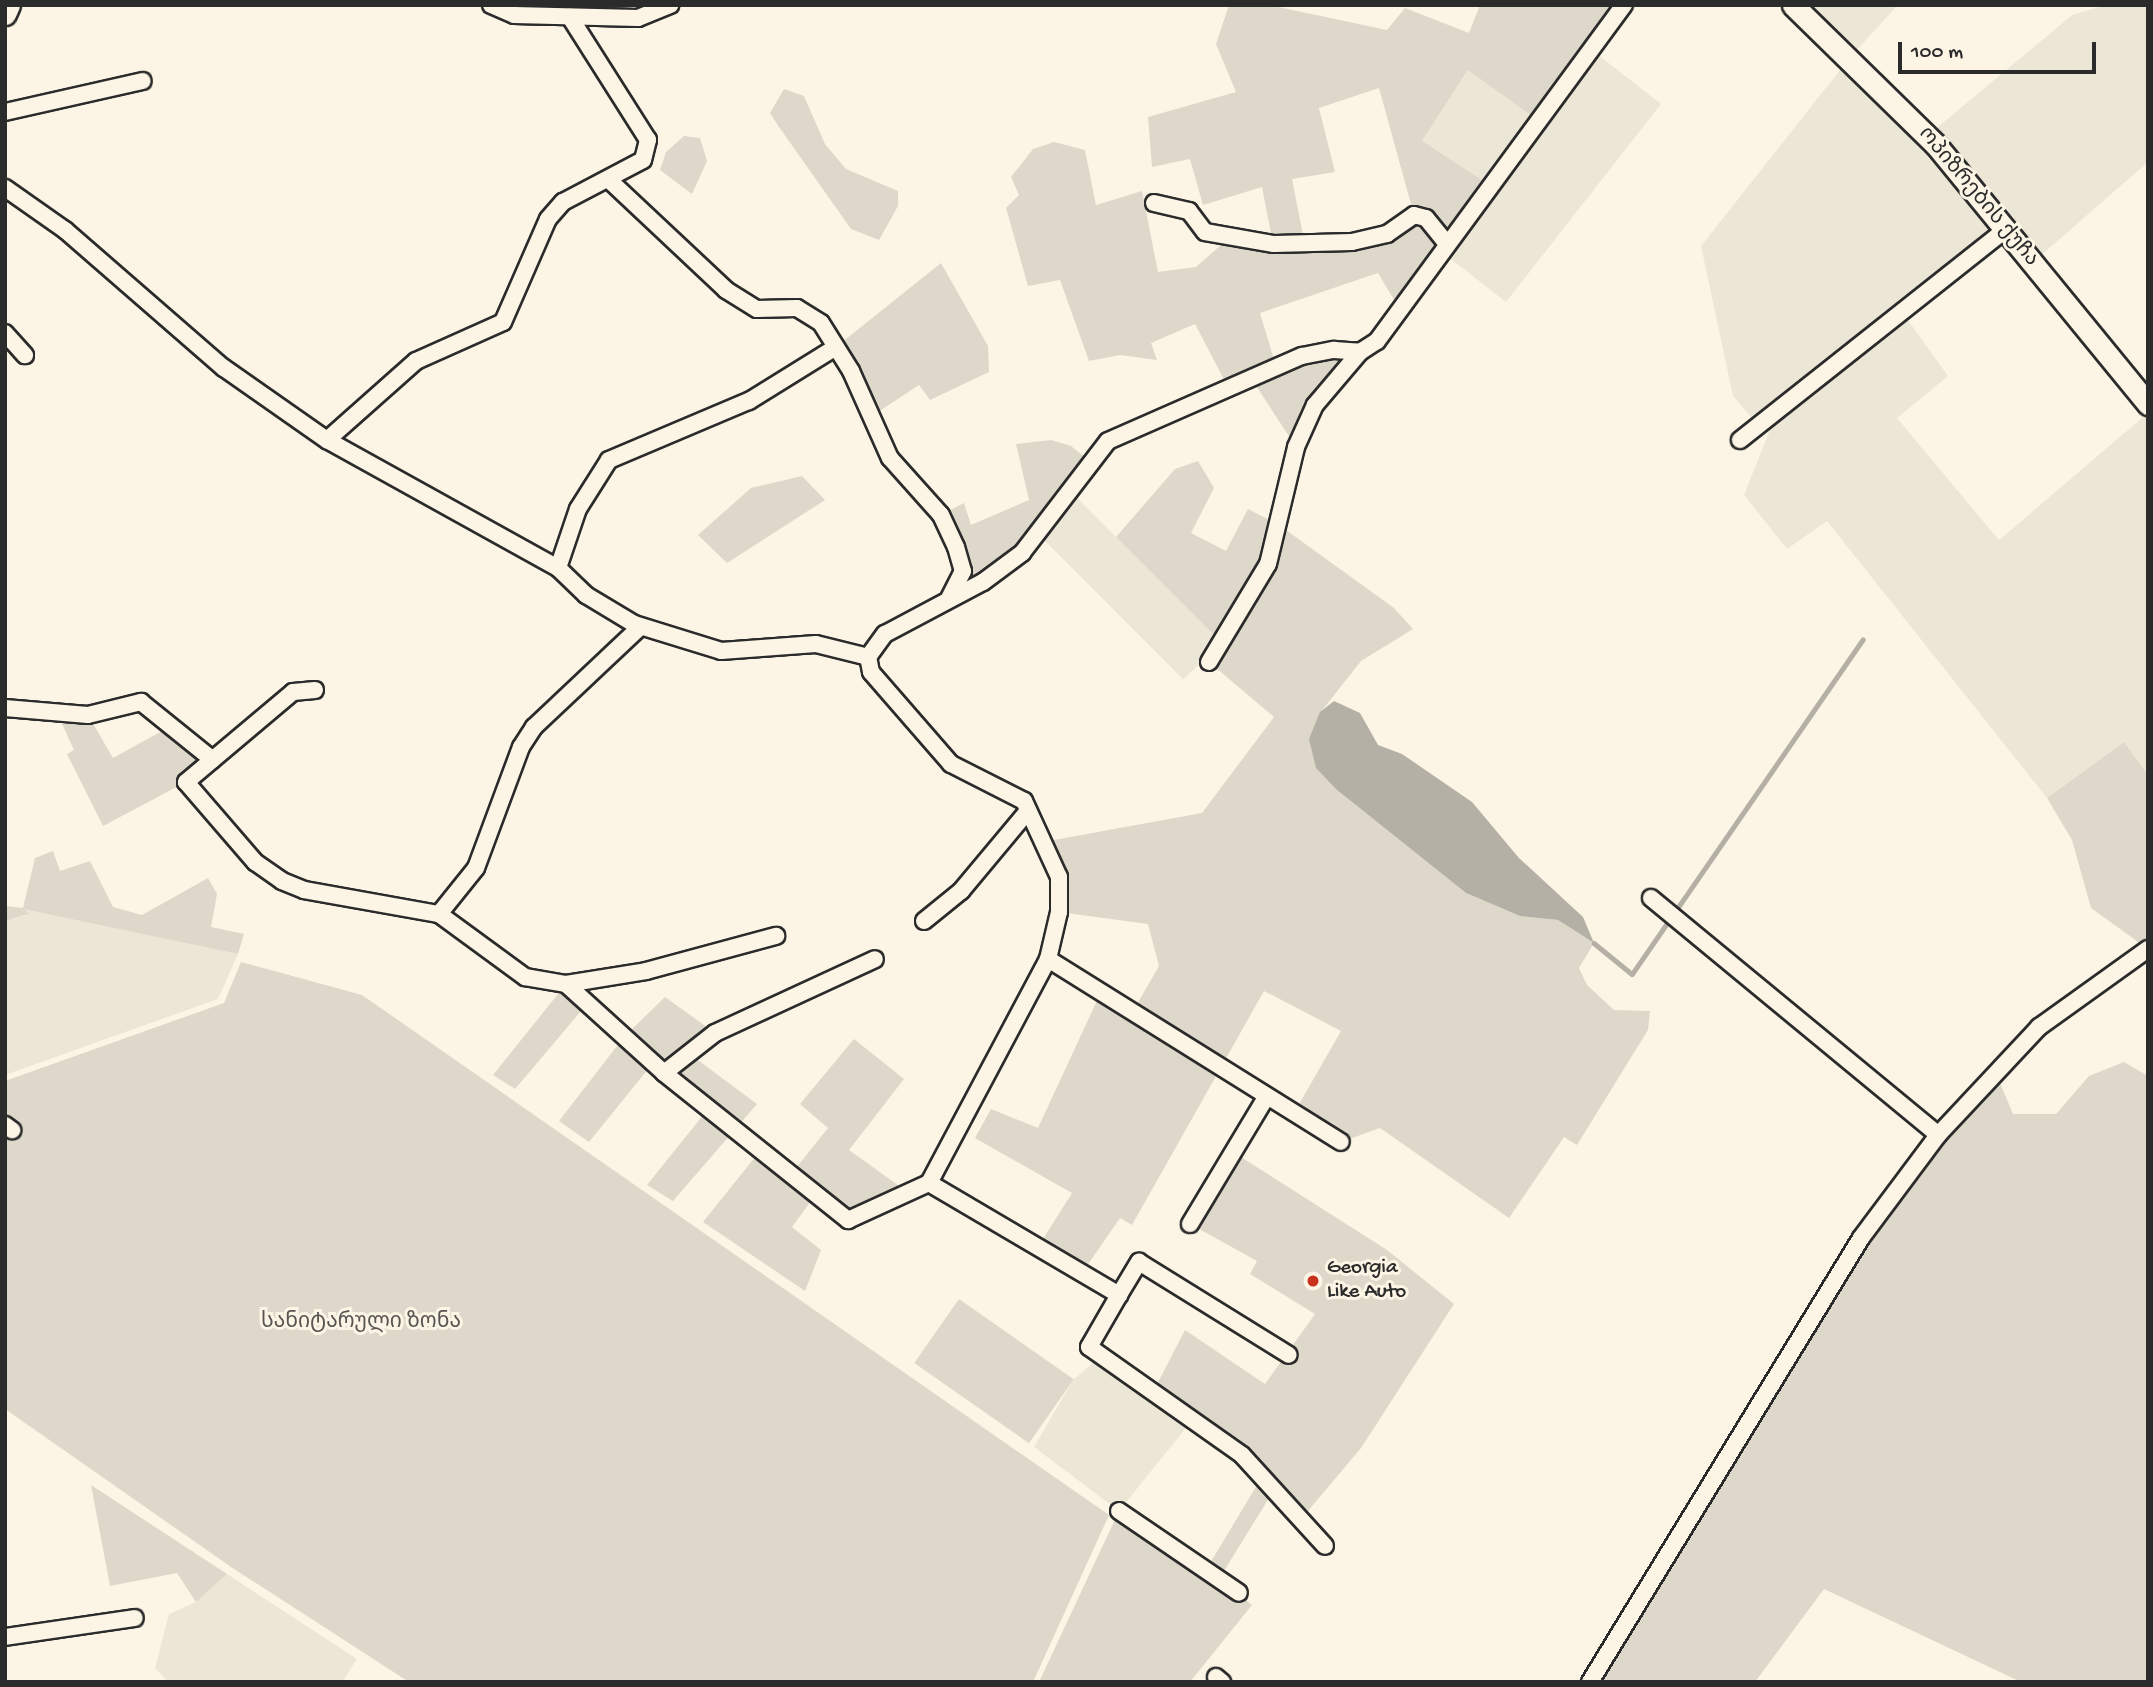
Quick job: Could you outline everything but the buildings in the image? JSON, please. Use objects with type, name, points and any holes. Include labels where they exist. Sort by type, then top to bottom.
[{"type":"street","points":[[5,14],[9,5]]},
{"type":"street","points":[[491,5],[514,15],[638,18],[671,5]]},
{"type":"street","points":[[1209,662],[1268,564],[1296,447],[1315,405],[1360,352],[1402,313],[1447,244],[1624,5]]},
{"type":"street","name":"ოპიზრების ქუჩა","points":[[1793,5],[1936,145],[2148,404]]},
{"type":"street","points":[[327,440],[416,361],[503,322],[548,219],[563,202],[643,160],[648,140],[570,16]]},
{"type":"street","points":[[5,111],[143,81]]},
{"type":"street","points":[[608,179],[726,290],[757,309],[797,308],[821,323],[836,347],[890,458],[941,515],[956,547],[963,571],[949,598]]},
{"type":"street","points":[[5,188],[65,230],[224,369],[327,440],[558,568],[586,594],[640,626],[721,651],[816,643],[869,657]]},
{"type":"street","points":[[1154,203],[1166,201],[1189,211],[1205,232],[1274,244],[1352,242],[1387,234],[1414,215],[1426,218],[1447,244]]},
{"type":"street","points":[[1740,440],[2004,231]]},
{"type":"street","points":[[5,332],[25,355]]},
{"type":"street","points":[[558,568],[578,509],[609,460],[749,401],[836,347]]},
{"type":"street","points":[[566,984],[664,1073],[848,1220],[929,1183],[1048,959],[1059,912],[1059,877],[1020,795],[975,780],[951,764],[871,672],[869,657],[885,634],[1022,553],[1108,441],[1302,356],[1334,349],[1360,352]]},
{"type":"street","points":[[439,914],[476,868],[521,747],[534,727],[640,626]]},
{"type":"street","points":[[315,690],[293,692],[186,782],[268,872],[304,890],[439,914],[525,977],[566,984],[646,971],[776,936]]},
{"type":"street","points":[[5,708],[88,715],[141,702],[213,760]]},
{"type":"street","points":[[924,921],[961,891],[1027,813]]},
{"type":"street","points":[[1651,898],[1938,1135]]},
{"type":"street","points":[[1590,1682],[1861,1238],[1938,1135],[2039,1027],[2148,948]]},
{"type":"street","points":[[664,1073],[715,1033],[875,959]]},
{"type":"street","points":[[1048,959],[1341,1142]]},
{"type":"street","points":[[1190,1223],[1267,1096]]},
{"type":"street","points":[[929,1183],[1119,1295]]},
{"type":"street","points":[[1289,1355],[1139,1262],[1089,1347],[1242,1455],[1325,1546]]},
{"type":"street","points":[[1119,1511],[1239,1593]]},
{"type":"street","points":[[5,1637],[135,1618]]},
{"type":"shaded area","points":[[1788,5],[1898,5],[1853,54]]},
{"type":"shaded area","points":[[2106,5],[2148,5],[2148,162],[2031,264],[2004,231],[1902,312],[1948,376],[1897,418],[1999,540],[2148,413],[2148,775],[2124,742],[2047,798],[1827,521],[1787,549],[1744,495],[1777,412],[1758,425],[1733,396],[1701,246],[1844,65],[2000,226],[1933,131],[2072,15]]},
{"type":"shaded area","points":[[1592,50],[1661,104],[1506,302],[1442,252],[1422,141],[1469,69]]},
{"type":"shaded area","points":[[1071,492],[1221,642],[1183,679],[1034,529]]},
{"type":"shaded area","points":[[1334,701],[1360,713],[1378,745],[1402,754],[1472,802],[1519,858],[1583,917],[1594,943],[1558,920],[1520,916],[1466,893],[1337,790],[1316,768],[1309,739],[1320,712]]},
{"type":"shaded area","points":[[23,908],[238,954],[218,999],[5,1075],[5,921],[28,915]]},
{"type":"shaded area","points":[[1101,1356],[1193,1419],[1119,1511],[1034,1447],[1073,1380]]},
{"type":"shaded area","points":[[227,1574],[357,1659],[342,1682],[168,1682],[155,1668],[169,1614],[196,1602]]},
{"type":"green space","points":[[1229,5],[1269,5],[1387,30],[1405,8],[1469,33],[1480,5],[1624,5],[1539,121],[1468,70],[1422,141],[1491,186],[1402,313],[1378,273],[1260,313],[1276,366],[1360,352],[1296,447],[1251,378],[1229,389],[1195,324],[1151,343],[1157,360],[1120,355],[1089,361],[1060,280],[1028,286],[1006,208],[1019,195],[1011,177],[1033,149],[1054,142],[1085,150],[1096,205],[1142,191],[1158,272],[1196,267],[1230,237],[1273,244],[1262,187],[1203,205],[1190,159],[1152,167],[1148,117],[1236,92],[1216,44]],"holes":[[[1379,88],[1414,215],[1352,242],[1305,245],[1292,179],[1335,172],[1319,108]]]},
{"type":"green space","points":[[784,89],[804,96],[825,144],[846,169],[898,191],[898,206],[879,240],[851,229],[770,113]]},
{"type":"green space","points":[[684,136],[700,138],[707,161],[692,194],[660,170],[666,152]]},
{"type":"green space","points":[[941,263],[988,346],[989,372],[930,400],[919,385],[872,416],[836,347]]},
{"type":"green space","points":[[1051,440],[1071,446],[1091,462],[1022,553],[961,592],[963,571],[941,515],[964,503],[971,525],[1029,500],[1016,444]]},
{"type":"green space","points":[[1198,461],[1214,488],[1191,533],[1226,551],[1248,509],[1279,525],[1394,608],[1413,629],[1361,661],[1320,713],[1337,790],[1466,893],[1520,916],[1558,920],[1594,943],[1579,968],[1587,985],[1614,1010],[1650,1011],[1648,1030],[1577,1145],[1564,1137],[1509,1218],[1380,1128],[1341,1142],[1294,1113],[1341,1031],[1264,991],[1132,1225],[1120,1218],[1082,1273],[1038,1247],[1072,1193],[975,1138],[991,1109],[1038,1128],[1101,992],[1133,1011],[1159,966],[1148,924],[1059,912],[1043,842],[1202,813],[1274,717],[1209,662],[1221,642],[1116,537],[1175,469]]},
{"type":"green space","points":[[802,476],[825,500],[727,563],[698,535],[751,488]]},
{"type":"green space","points":[[57,713],[88,715],[113,758],[173,725],[213,760],[186,782],[103,826],[67,754],[74,750]]},
{"type":"green space","points":[[2124,742],[2148,775],[2148,949],[2091,908],[2072,840],[2047,798]]},
{"type":"green space","points":[[53,851],[60,871],[90,861],[113,907],[142,915],[208,878],[217,894],[211,927],[244,934],[238,954],[24,909],[29,914],[5,921],[5,906],[23,908],[35,858]]},
{"type":"green space","name":"სანიტარული ზონა","points":[[241,962],[362,995],[1109,1515],[1033,1682],[409,1682],[231,1567],[5,1409],[5,1081],[224,1003]]},
{"type":"green space","points":[[566,984],[587,1004],[515,1089],[493,1075]]},
{"type":"green space","points":[[665,997],[715,1033],[691,1055],[757,1104],[673,1201],[647,1185],[708,1109],[653,1063],[589,1142],[559,1121],[624,1037]]},
{"type":"green space","points":[[854,1039],[904,1079],[849,1150],[909,1193],[852,1215],[796,1168],[828,1128],[800,1104]]},
{"type":"green space","points":[[2124,1062],[2148,1076],[2148,1682],[2021,1682],[1824,1589],[1755,1682],[1590,1682],[1861,1238],[1995,1071],[2013,1114],[2056,1114],[2089,1076]]},
{"type":"green space","points":[[760,1151],[814,1197],[792,1227],[821,1250],[805,1291],[703,1222]]},
{"type":"green space","points":[[1233,1152],[1387,1250],[1454,1304],[1361,1448],[1307,1512],[1300,1518],[1274,1490],[1219,1579],[1252,1605],[1190,1682],[1039,1682],[1119,1511],[1206,1570],[1263,1475],[1153,1392],[1185,1330],[1265,1384],[1315,1314],[1250,1274],[1257,1261],[1190,1224]]},
{"type":"green space","points":[[959,1299],[1074,1379],[1029,1443],[914,1363]]},
{"type":"green space","points":[[91,1485],[227,1574],[196,1602],[177,1573],[110,1586]]},
{"type":"waterway","points":[[1594,943],[1632,974],[1862,640]]},
{"type":"place","name":"Georgia Like Auto","points":[[1313,1281]]}]
